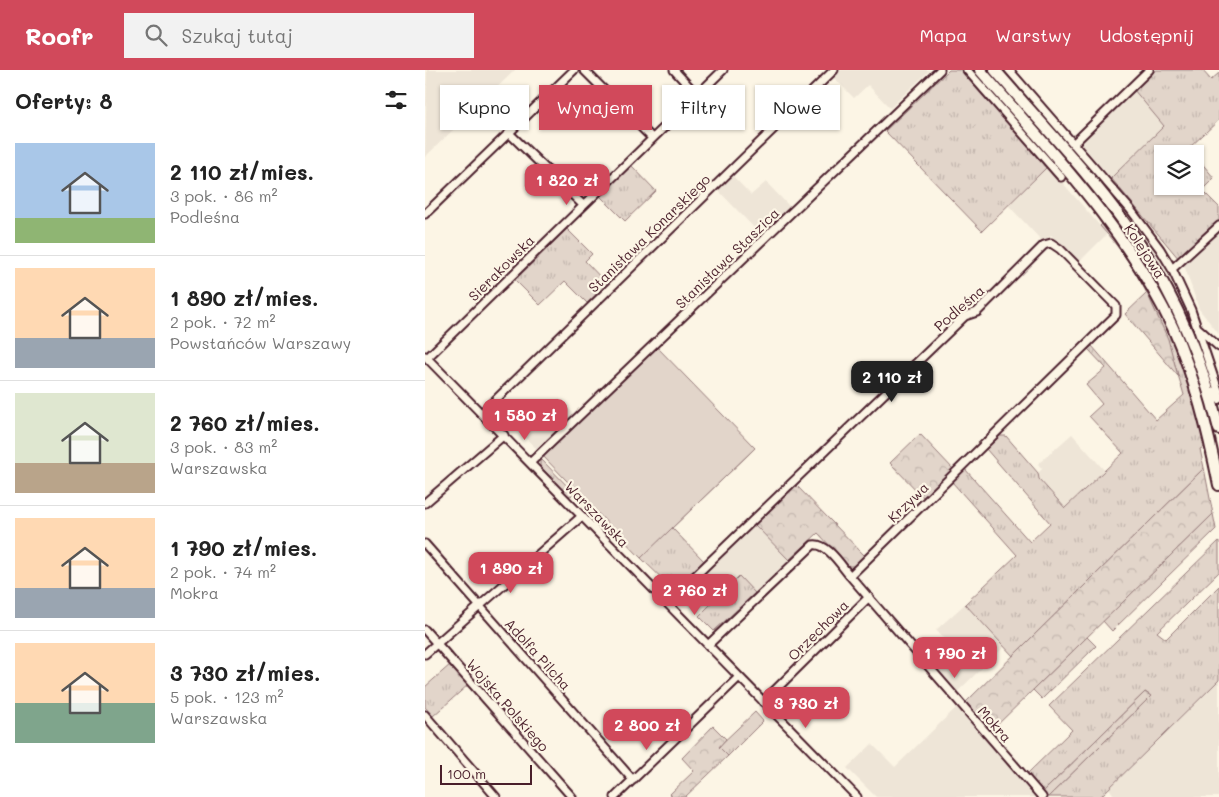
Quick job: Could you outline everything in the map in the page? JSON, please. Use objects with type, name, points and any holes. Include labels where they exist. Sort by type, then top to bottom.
[{"type":"highway","name":"Kolejowa","points":[[979,70],[1084,191],[1131,254],[1173,328],[1198,396],[1219,485]]},
{"type":"highway","name":"Kolejowa","points":[[995,70],[1108,201],[1151,261],[1189,338],[1205,380],[1219,430]]},
{"type":"highway","points":[[1061,176],[1084,191]]},
{"type":"street","points":[[425,214],[574,70]]},
{"type":"street","points":[[584,70],[652,138]]},
{"type":"street","points":[[674,70],[688,85]]},
{"type":"street","name":"Sierakowska","points":[[707,85],[723,70]]},
{"type":"street","name":"Stanisława Konarskiego","points":[[482,413],[834,70]]},
{"type":"street","name":"Stanisława Staszica","points":[[530,463],[940,70]]},
{"type":"street","points":[[967,70],[1061,176]]},
{"type":"street","name":"Kolejowa","points":[[1009,70],[1130,209],[1172,268],[1199,329],[1218,394]]},
{"type":"street","points":[[1073,144],[1149,70]]},
{"type":"street","name":"Sierakowska","points":[[426,357],[662,128]]},
{"type":"street","points":[[509,133],[583,205]]},
{"type":"street","points":[[1172,268],[1219,226]]},
{"type":"street","name":"Podleśna","points":[[667,603],[965,316],[977,312],[1044,245],[1051,244],[1061,249],[1116,306]]},
{"type":"street","name":"Krzywa","points":[[850,576],[1116,315],[1116,306]]},
{"type":"street","points":[[1199,329],[1219,347]]},
{"type":"street","name":"Warszawska","points":[[426,357],[857,797]]},
{"type":"street","points":[[425,504],[504,435]]},
{"type":"street","points":[[425,654],[582,516]]},
{"type":"street","name":"Adolfa Pilcha","points":[[425,544],[633,780]]},
{"type":"street","points":[[708,645],[813,545],[817,544],[825,548],[850,576]]},
{"type":"street","name":"Mokra","points":[[850,576],[1042,797]]},
{"type":"street","name":"Orzechowa","points":[[763,702],[869,597]]},
{"type":"street","name":"Wojska Polskiego","points":[[425,630],[572,797]]},
{"type":"street","points":[[615,797],[739,677]]},
{"type":"street","points":[[425,716],[496,797]]},
{"type":"shaded area","points":[[427,70],[515,70],[499,85],[440,85],[440,130],[453,130],[425,157]]},
{"type":"shaded area","points":[[838,70],[930,70],[890,108],[868,85],[854,98],[832,76]]},
{"type":"shaded area","points":[[1134,90],[1165,126],[1111,178],[1080,143]]},
{"type":"shaded area","points":[[1048,166],[1107,234],[1078,263],[1051,235],[1043,242],[1008,205]]},
{"type":"shaded area","points":[[731,174],[751,195],[766,182],[790,207],[760,234],[716,188]]},
{"type":"shaded area","points":[[1219,230],[1219,334],[1199,309],[1183,262]]},
{"type":"shaded area","points":[[559,399],[574,414],[537,449],[522,435]]},
{"type":"shaded area","points":[[1072,434],[1105,471],[1065,508],[1039,479],[1038,473],[1042,469],[1038,464]]},
{"type":"shaded area","points":[[755,525],[789,560],[714,631],[680,597]]},
{"type":"shaded area","points":[[965,604],[1005,646],[957,692],[932,664],[951,645],[936,630]]},
{"type":"shaded area","points":[[1219,680],[1219,797],[1115,797],[1109,788]]},
{"type":"shaded area","points":[[959,705],[1038,797],[876,797],[847,768],[872,744],[895,767]]},
{"type":"green space","points":[[949,70],[961,70],[1048,166],[982,231],[885,131]]},
{"type":"green space","points":[[1156,70],[1202,70],[1211,80],[1219,73],[1219,120],[1192,145],[1154,145],[1154,195],[1204,195],[1204,192],[1219,207],[1219,220],[1179,259],[1111,178],[1164,126],[1134,90]]},
{"type":"green space","points":[[631,165],[656,191],[625,221],[600,196]]},
{"type":"green space","points":[[1204,166],[1214,178],[1204,188]]},
{"type":"green space","points":[[1103,223],[1139,271],[1167,328],[1189,388],[1206,446],[1200,449],[1204,468],[1013,656],[965,604],[1017,555],[952,482],[965,469],[1030,542],[1050,523],[986,449],[1000,436],[1006,436],[1038,473],[1039,479],[1065,508],[1123,453],[1089,416],[1102,404],[1086,385],[1106,368],[1088,349],[1092,346],[1156,420],[1184,395],[1153,305],[1130,265],[1100,226]]},
{"type":"green space","points":[[567,229],[592,254],[585,261],[607,284],[587,303],[565,281],[540,305],[515,280]]},
{"type":"green space","points":[[1147,293],[1168,339],[1178,376],[1125,314]]},
{"type":"green space","points":[[656,346],[755,448],[641,558],[542,455]]},
{"type":"green space","points":[[920,434],[954,470],[924,498],[890,463]]},
{"type":"green space","points":[[755,448],[672,528],[706,563],[675,591],[640,557]]},
{"type":"green space","points":[[540,458],[574,493],[571,496],[540,466]]},
{"type":"green space","points":[[1204,468],[1213,514],[991,731],[966,702]]},
{"type":"green space","points":[[796,485],[865,556],[855,566],[849,566],[818,533],[789,560],[755,525]]},
{"type":"green space","points":[[1213,514],[1216,529],[1112,631],[1103,621]]},
{"type":"green space","points":[[1219,541],[1219,572],[1157,632],[1166,639],[1219,586],[1219,680],[1100,797],[1048,797],[1151,696],[1145,692],[1043,792],[1027,774],[1072,730],[1049,706]]},
{"type":"green space","points":[[739,576],[755,593],[714,631],[699,616]]},
{"type":"green space","points":[[1087,637],[1096,646],[1042,699],[1033,690]]},
{"type":"green space","points":[[451,664],[469,684],[433,716],[425,707],[425,687]]},
{"type":"green space","points":[[1145,692],[1151,696],[1048,797],[1043,792]]},
{"type":"green space","points":[[755,712],[763,721],[728,756],[718,747]]},
{"type":"green space","points":[[713,726],[726,739],[719,747],[728,756],[685,797],[673,797],[670,794],[694,771],[682,758]]}]
